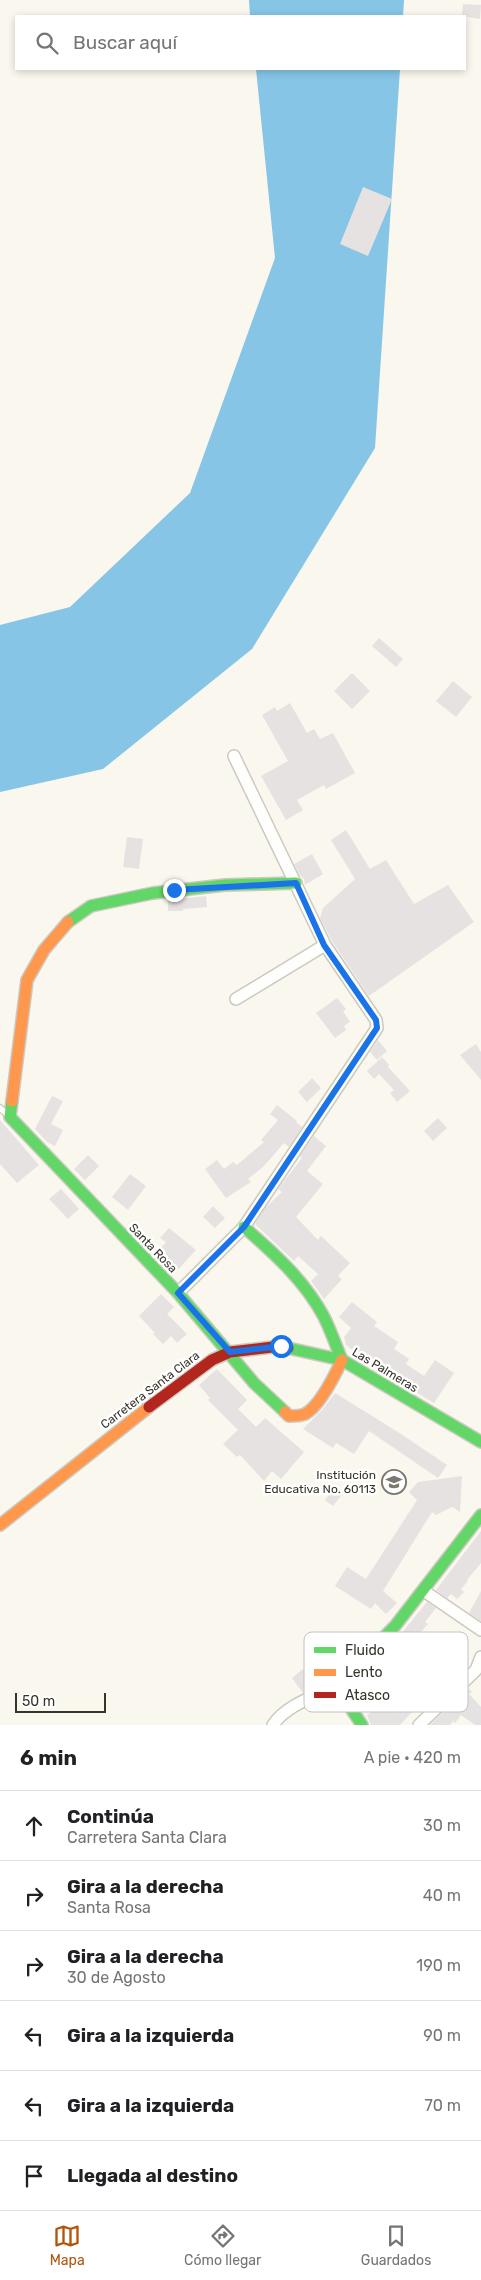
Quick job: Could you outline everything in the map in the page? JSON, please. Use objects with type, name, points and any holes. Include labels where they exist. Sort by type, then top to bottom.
[{"type":"street","points":[[178,1293],[244,1227],[377,1028],[376,1020],[324,945],[234,756]]},
{"type":"street","points":[[10,1117],[26,980],[33,966],[58,933],[85,908],[122,898],[174,890],[296,883]]},
{"type":"street","points":[[236,999],[324,945]]},
{"type":"street","name":"Santa Rosa","points":[[10,1117],[178,1293],[254,1382],[289,1416],[298,1416],[306,1413],[334,1379],[342,1360]]},
{"type":"street","name":"Las Palmeras","points":[[244,1227],[278,1257],[307,1292],[331,1331],[342,1360],[481,1442]]},
{"type":"street","name":"Carretera Santa Clara","points":[[0,1525],[199,1369],[230,1352],[281,1346],[342,1360]]},
{"type":"street","points":[[388,1632],[424,1591],[481,1515]]},
{"type":"street","points":[[424,1591],[481,1630]]},
{"type":"street","points":[[468,1683],[479,1674],[481,1657]]},
{"type":"street","points":[[273,1725],[281,1716],[304,1702]]},
{"type":"street","points":[[353,1712],[362,1725]]},
{"type":"street","points":[[419,1725],[434,1712]]},
{"type":"lane","name":"Santa Rosa","points":[[0,1108],[10,1117]]},
{"type":"water","points":[[249,0],[404,0],[403,15],[250,15]]},
{"type":"water","points":[[256,70],[400,70],[375,448],[252,649],[103,769],[0,792],[0,625],[70,607],[190,493],[275,258]]},
{"type":"building","points":[[463,4],[481,5],[480,19],[462,15]]},
{"type":"building","points":[[363,187],[392,199],[368,256],[340,244]]},
{"type":"building","points":[[379,638],[403,659],[396,667],[372,646]]},
{"type":"building","points":[[352,673],[370,691],[352,709],[334,691]]},
{"type":"building","points":[[453,681],[472,697],[456,717],[436,701]]},
{"type":"building","points":[[290,703],[307,733],[314,729],[320,739],[333,733],[355,773],[326,789],[324,785],[297,800],[303,810],[286,820],[261,776],[288,761],[262,715],[275,707],[277,711]]},
{"type":"building","points":[[346,830],[370,869],[386,860],[414,904],[448,885],[474,922],[369,996],[332,941],[320,918],[323,908],[355,879],[331,840]]},
{"type":"building","points":[[127,837],[143,839],[139,869],[123,867]]},
{"type":"building","points":[[312,854],[323,874],[305,885],[304,879],[294,864]]},
{"type":"building","points":[[206,896],[207,907],[183,909],[183,911],[168,911],[168,900]]},
{"type":"building","points":[[337,998],[346,1009],[343,1011],[350,1022],[344,1026],[346,1030],[335,1038],[316,1013]]},
{"type":"building","points":[[378,1040],[387,1051],[377,1060],[370,1052]]},
{"type":"building","points":[[476,1044],[481,1052],[481,1080],[460,1055]]},
{"type":"building","points":[[382,1057],[389,1065],[388,1067],[410,1091],[397,1102],[390,1093],[394,1090],[379,1074],[374,1079],[367,1071]]},
{"type":"building","points":[[312,1078],[321,1088],[307,1102],[298,1092]]},
{"type":"building","points":[[52,1096],[63,1101],[51,1124],[63,1130],[55,1146],[47,1142],[35,1129]]},
{"type":"building","points":[[277,1105],[302,1127],[289,1147],[284,1143],[263,1167],[248,1179],[251,1182],[226,1198],[205,1169],[217,1160],[224,1169],[233,1162],[237,1165],[264,1142],[261,1140],[278,1120],[270,1114]]},
{"type":"building","points":[[438,1118],[447,1128],[433,1141],[424,1131]]},
{"type":"building","points":[[0,1120],[39,1165],[17,1183],[0,1164]]},
{"type":"building","points":[[314,1136],[326,1146],[307,1171],[323,1184],[296,1217],[318,1240],[321,1236],[350,1263],[338,1276],[342,1279],[324,1299],[311,1281],[318,1274],[298,1256],[294,1261],[255,1224],[265,1208],[282,1192],[278,1189],[302,1158],[300,1156]]},
{"type":"building","points":[[88,1155],[99,1166],[85,1180],[74,1169]]},
{"type":"building","points":[[130,1174],[146,1186],[128,1210],[112,1197]]},
{"type":"building","points":[[61,1189],[79,1209],[68,1219],[49,1199]]},
{"type":"building","points":[[213,1206],[225,1218],[215,1228],[203,1217]]},
{"type":"building","points":[[169,1228],[196,1250],[176,1272],[155,1255],[166,1242],[160,1238]]},
{"type":"building","points":[[161,1294],[174,1307],[167,1314],[187,1334],[177,1343],[171,1336],[163,1344],[139,1316]]},
{"type":"building","points":[[352,1302],[377,1322],[374,1326],[398,1342],[394,1349],[409,1359],[406,1364],[424,1376],[435,1360],[454,1373],[434,1403],[361,1360],[362,1357],[346,1345],[344,1337],[351,1328],[339,1317]]},
{"type":"building","points":[[217,1369],[247,1400],[238,1409],[256,1427],[265,1418],[304,1452],[281,1479],[272,1471],[264,1481],[240,1455],[237,1457],[223,1444],[238,1430],[208,1400],[210,1398],[199,1385]]},
{"type":"building","points":[[335,1393],[447,1465],[438,1478],[369,1431],[354,1454],[336,1443],[333,1448],[303,1429],[322,1410]]},
{"type":"building","points":[[462,1476],[460,1512],[452,1507],[436,1515],[432,1512],[383,1591],[397,1603],[386,1614],[375,1603],[371,1609],[335,1586],[347,1567],[366,1579],[417,1500],[409,1492],[418,1482]]},
{"type":"building","points":[[336,1486],[344,1492],[333,1506],[325,1500]]},
{"type":"building","points":[[481,1531],[481,1563],[461,1589],[464,1592],[457,1599],[451,1594],[447,1598],[436,1590]]},
{"type":"building","points":[[481,1591],[481,1621],[469,1613]]},
{"type":"building","points":[[427,1602],[436,1608],[425,1622],[428,1624],[421,1632],[403,1632]]},
{"type":"building","points":[[303,1669],[304,1692],[303,1693],[292,1678]]},
{"type":"building","points":[[468,1688],[472,1692],[469,1694],[481,1707],[481,1725],[475,1725],[461,1715],[455,1723],[453,1721],[450,1725],[430,1725],[443,1712],[468,1712]]},
{"type":"building","points":[[372,1712],[412,1712],[400,1725],[371,1725],[367,1715]]},
{"type":"traffic: fast","points":[[68,922],[91,906],[153,893],[225,885],[296,883]]},
{"type":"traffic: fast","points":[[12,1101],[10,1117],[178,1293],[254,1383],[285,1412]]},
{"type":"traffic: fast","points":[[244,1227],[277,1257],[308,1291],[324,1317],[342,1360]]},
{"type":"traffic: fast","points":[[288,1348],[342,1360],[481,1442]]},
{"type":"traffic: fast","points":[[389,1632],[481,1515]]},
{"type":"traffic: fast","points":[[353,1712],[362,1725]]},
{"type":"traffic: slow","points":[[12,1101],[27,980],[44,950],[68,922]]},
{"type":"traffic: slow","points":[[285,1412],[289,1416],[297,1416],[311,1410],[326,1390],[342,1360]]},
{"type":"traffic: slow","points":[[0,1525],[149,1407]]},
{"type":"traffic: jam","points":[[149,1407],[212,1360],[230,1352],[281,1346],[288,1348]]},
{"type":"place","name":"Institución Educativa No. 60113","points":[[394,1482]]},
{"type":"route","points":[[174,890],[296,883],[324,945],[377,1024],[377,1028],[244,1227],[178,1293],[230,1352],[281,1346]]}]
